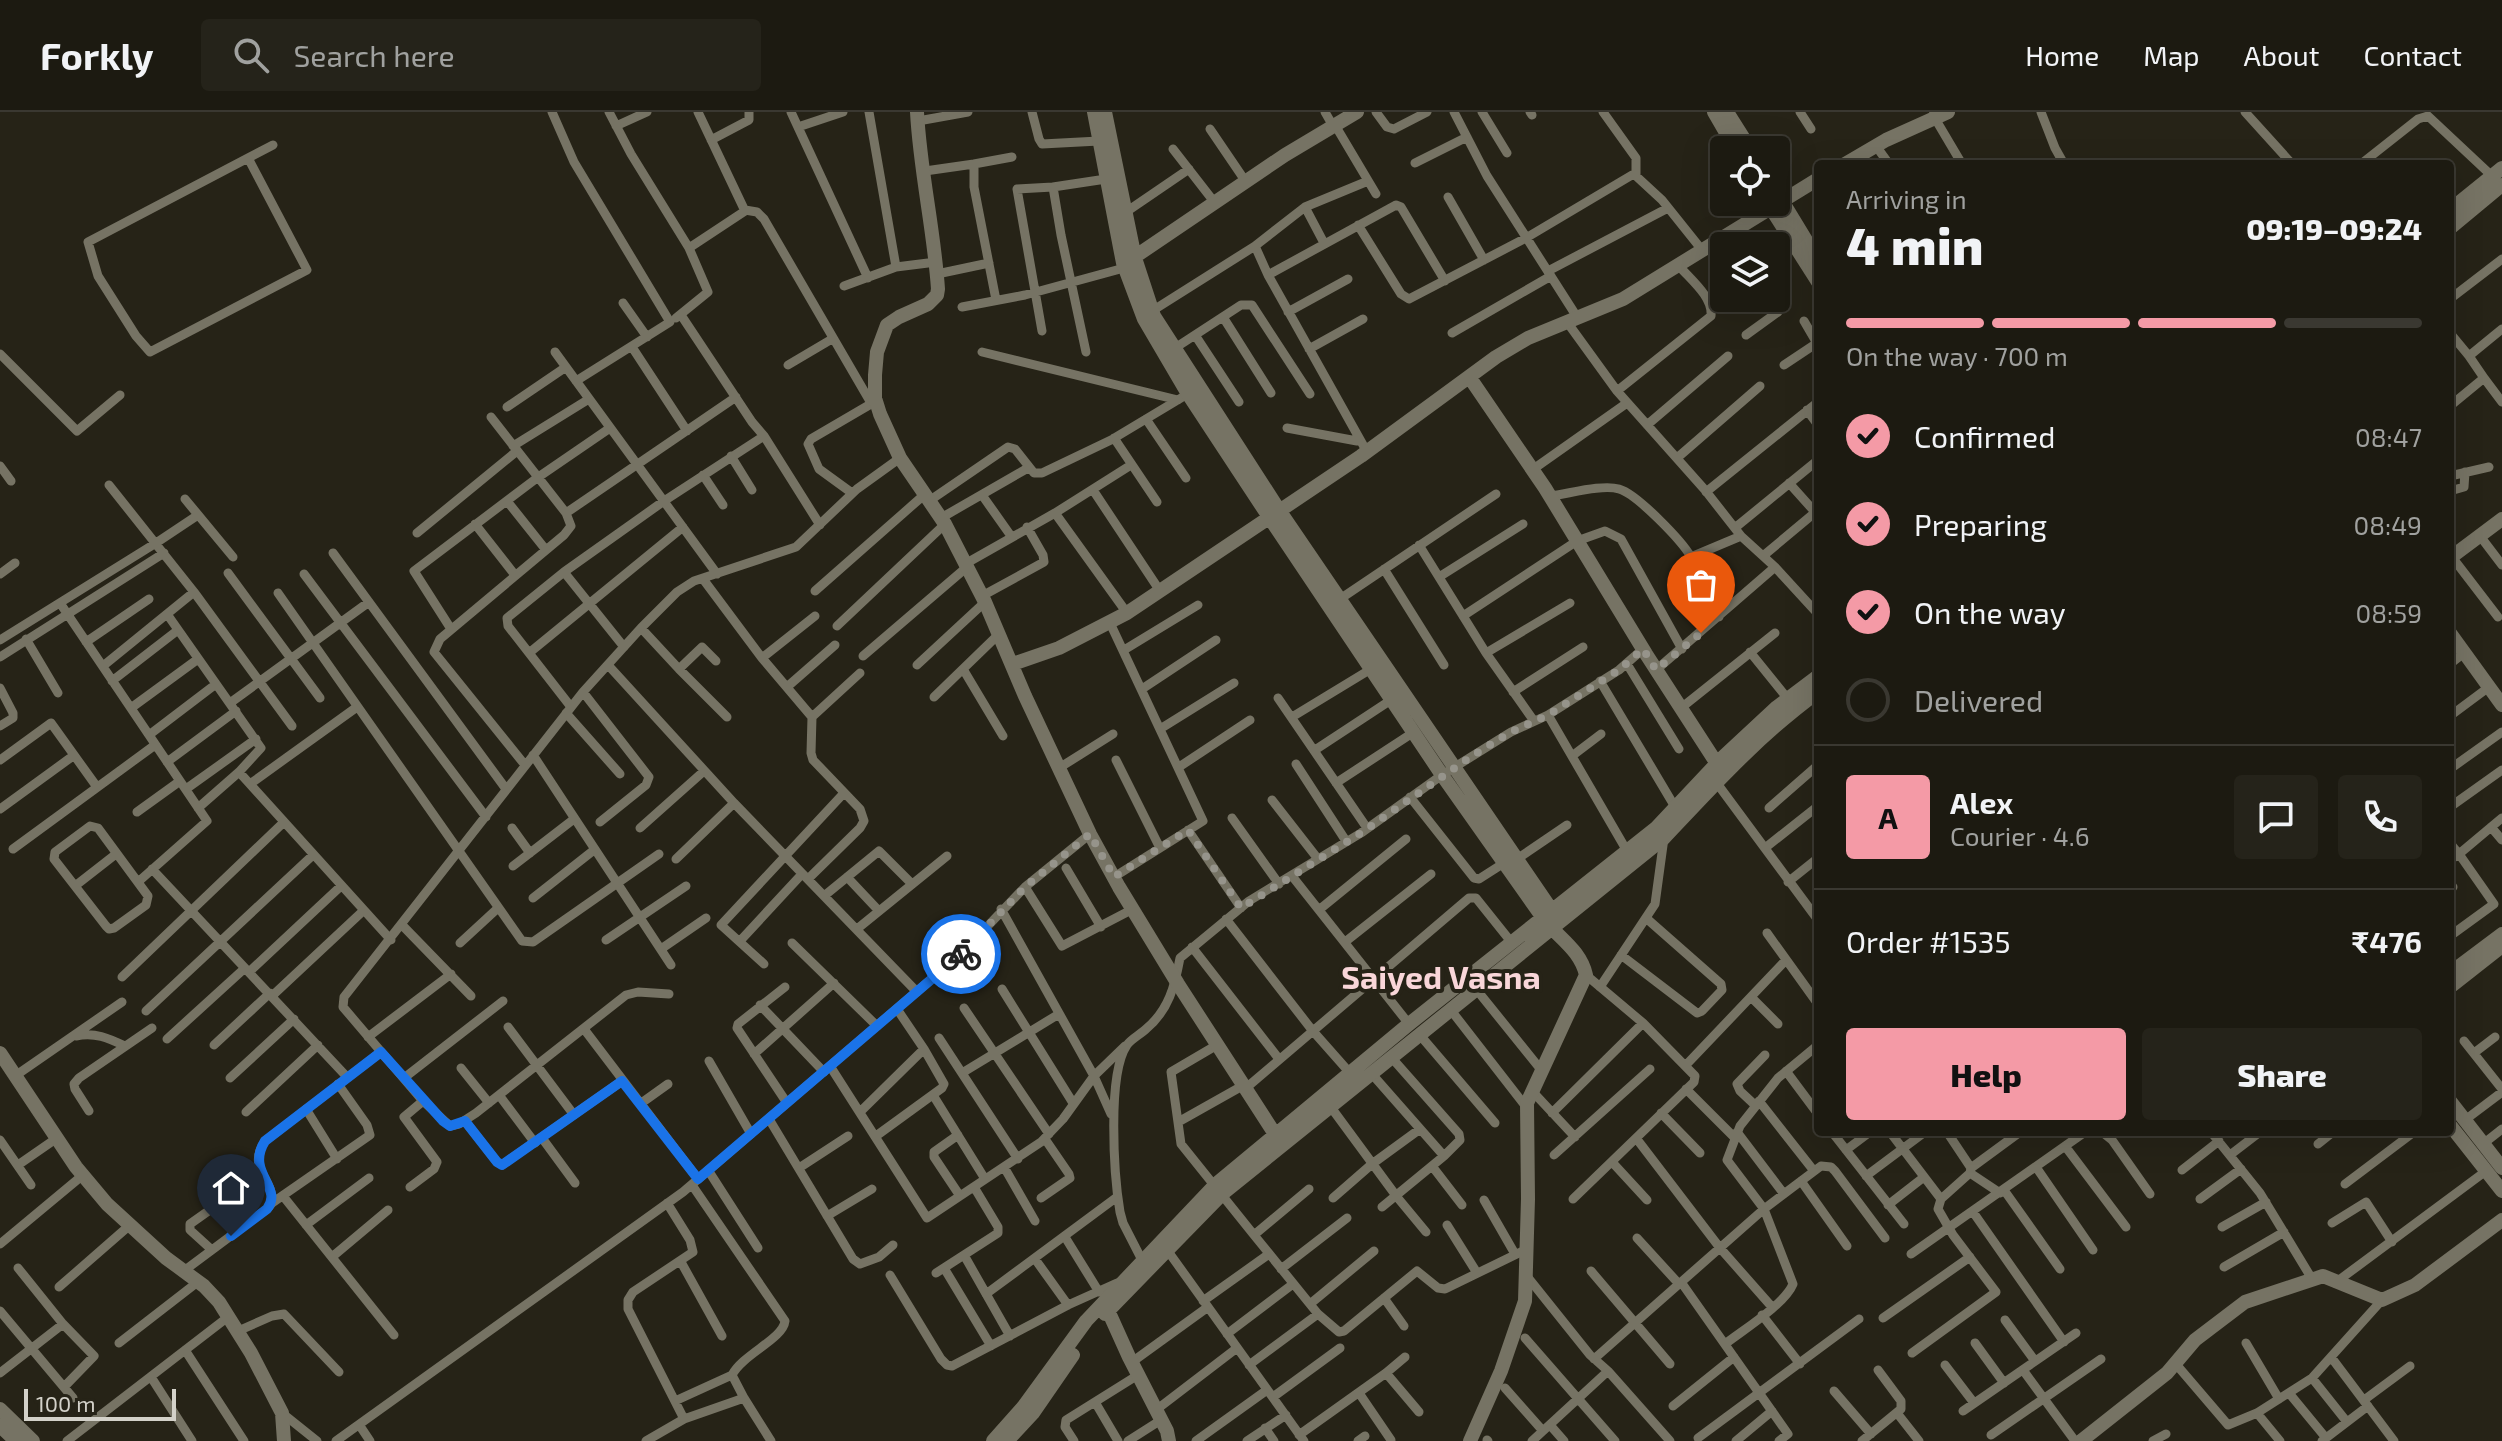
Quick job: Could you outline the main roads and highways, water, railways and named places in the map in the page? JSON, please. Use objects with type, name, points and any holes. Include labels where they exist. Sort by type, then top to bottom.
[{"type":"district","name":"Saiyed Vasna","points":[[1441,976]]}]
